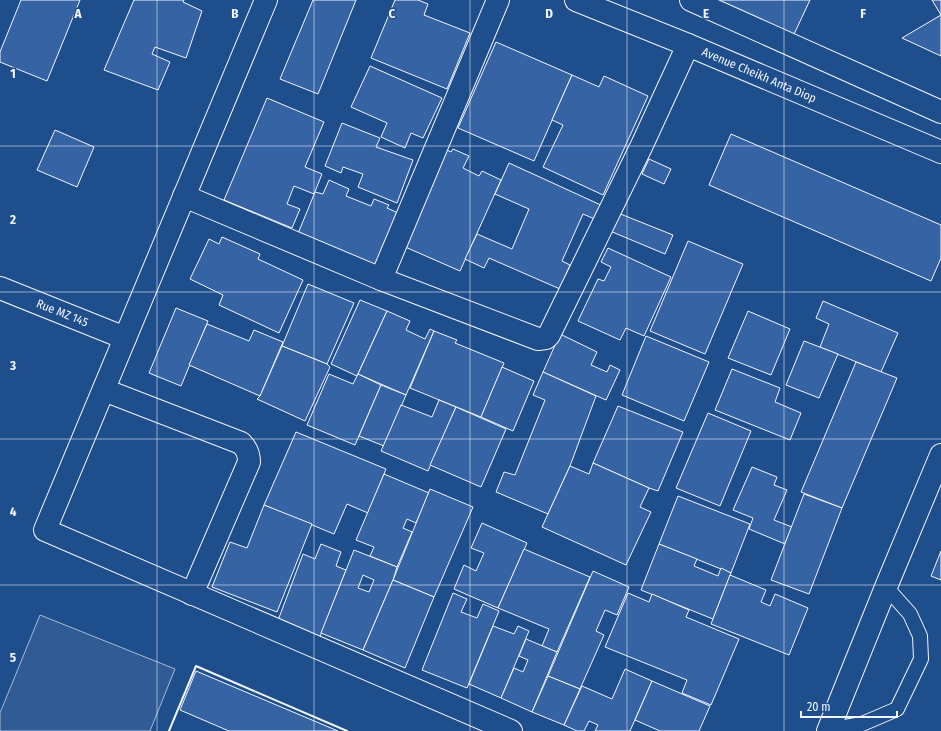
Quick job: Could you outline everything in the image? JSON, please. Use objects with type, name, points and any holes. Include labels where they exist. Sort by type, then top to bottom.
[{"type":"street","points":[[266,0],[45,530],[511,731]]},
{"type":"street","points":[[381,279],[498,0]]},
{"type":"street","name":"Avenue Cheikh Anta Diop","points":[[576,0],[688,45],[941,152]]},
{"type":"street","points":[[691,0],[941,112]]},
{"type":"street","points":[[184,196],[381,279],[538,339],[546,338],[549,335],[642,145],[688,45]]},
{"type":"street","name":"Rue MZ 145","points":[[0,288],[125,338]]},
{"type":"street","points":[[104,390],[241,443],[246,448],[249,456],[249,462],[192,594]]},
{"type":"street","points":[[828,731],[941,455]]},
{"type":"lane","points":[[828,731],[862,724],[897,709],[921,659],[920,636],[910,614],[886,587]]},
{"type":"shaded area","points":[[40,615],[175,669],[150,731],[0,731],[0,713]]},
{"type":"building","points":[[21,0],[80,0],[47,81],[0,62],[0,52]]},
{"type":"building","points":[[134,0],[184,0],[183,2],[202,11],[186,58],[155,47],[152,54],[170,62],[158,90],[104,70]]},
{"type":"building","points":[[313,0],[356,0],[318,94],[280,79]]},
{"type":"building","points":[[395,0],[418,0],[428,4],[424,15],[470,33],[447,89],[371,58]]},
{"type":"building","points":[[689,0],[810,0],[788,47]]},
{"type":"building","points":[[932,0],[941,0],[941,15]]},
{"type":"building","points":[[941,15],[941,56],[902,38]]},
{"type":"building","points":[[496,42],[572,75],[534,161],[458,128]]},
{"type":"building","points":[[370,66],[442,98],[423,138],[411,133],[405,148],[381,137],[387,123],[351,107]]},
{"type":"building","points":[[572,75],[599,87],[604,76],[648,96],[603,195],[543,167],[563,125],[552,120]]},
{"type":"building","points":[[267,98],[324,122],[305,167],[322,174],[314,194],[294,186],[287,204],[300,209],[292,228],[224,200]]},
{"type":"building","points":[[342,123],[380,138],[376,147],[413,160],[397,203],[358,187],[363,174],[343,167],[341,173],[325,166]]},
{"type":"building","points":[[55,130],[94,147],[77,187],[37,170]]},
{"type":"building","points":[[731,134],[941,225],[941,258],[931,281],[709,185]]},
{"type":"building","points":[[453,149],[469,156],[463,168],[479,176],[482,171],[501,180],[460,271],[403,246],[447,150],[451,152]]},
{"type":"building","points":[[649,159],[671,169],[664,184],[642,174]]},
{"type":"building","points":[[509,163],[603,206],[597,220],[583,214],[562,261],[570,265],[560,289],[489,258],[484,268],[465,259],[477,234],[512,249],[529,209],[495,194]]},
{"type":"building","points":[[329,180],[349,189],[346,196],[371,206],[374,199],[389,205],[387,208],[400,214],[377,269],[297,236],[315,192],[323,194]]},
{"type":"building","points":[[618,213],[673,235],[665,254],[610,231]]},
{"type":"building","points":[[222,237],[260,254],[258,259],[303,280],[279,333],[219,305],[223,295],[190,279],[209,239],[219,244]]},
{"type":"building","points":[[688,241],[743,264],[705,354],[650,331]]},
{"type":"building","points":[[608,248],[671,277],[644,336],[626,328],[620,340],[578,321],[598,279],[604,281],[611,267],[601,262]]},
{"type":"building","points":[[308,284],[354,303],[327,364],[282,346]]},
{"type":"building","points":[[360,300],[387,311],[357,376],[331,364]]},
{"type":"building","points":[[823,301],[898,333],[881,372],[820,347],[829,324],[816,318]]},
{"type":"building","points":[[176,308],[208,321],[181,386],[149,373]]},
{"type":"building","points":[[387,311],[410,321],[406,330],[425,339],[430,329],[434,331],[406,395],[358,374]]},
{"type":"building","points":[[748,311],[790,329],[771,375],[728,358]]},
{"type":"building","points":[[207,324],[249,341],[254,330],[283,342],[260,396],[189,365]]},
{"type":"building","points":[[434,331],[457,340],[455,343],[504,363],[481,417],[410,388]]},
{"type":"building","points":[[560,334],[597,352],[591,365],[607,372],[610,365],[620,370],[606,400],[543,372]]},
{"type":"building","points":[[646,336],[709,362],[684,421],[622,395]]},
{"type":"building","points":[[804,341],[838,354],[819,398],[786,385]]},
{"type":"building","points":[[282,346],[327,364],[330,367],[305,421],[257,399],[260,396]]},
{"type":"building","points":[[856,362],[897,378],[842,508],[801,492]]},
{"type":"building","points":[[502,367],[534,381],[513,431],[481,417]]},
{"type":"building","points":[[732,369],[780,388],[775,402],[801,413],[790,440],[715,410]]},
{"type":"building","points":[[543,372],[596,396],[570,466],[548,514],[496,492],[504,472],[515,475],[545,400],[533,395]]},
{"type":"building","points":[[329,374],[353,384],[358,374],[381,385],[355,445],[307,425]]},
{"type":"building","points":[[381,385],[406,395],[384,446],[359,436]]},
{"type":"building","points":[[439,400],[456,407],[428,471],[381,451],[401,405],[432,417]]},
{"type":"building","points":[[618,406],[683,432],[658,491],[593,463]]},
{"type":"building","points":[[456,407],[506,429],[481,487],[430,465]]},
{"type":"building","points":[[708,413],[751,431],[720,506],[676,488]]},
{"type":"building","points":[[296,432],[386,469],[368,513],[347,504],[334,534],[264,505]]},
{"type":"building","points":[[593,463],[649,488],[640,507],[651,512],[626,565],[542,527],[570,466],[589,474]]},
{"type":"building","points":[[752,467],[777,477],[774,485],[787,490],[774,520],[792,527],[785,544],[749,529],[753,518],[733,510]]},
{"type":"building","points":[[384,474],[429,493],[416,523],[407,519],[403,528],[412,532],[397,567],[370,556],[374,547],[356,540]]},
{"type":"building","points":[[430,489],[473,507],[434,597],[393,580]]},
{"type":"building","points":[[804,494],[842,508],[809,594],[771,580]]},
{"type":"building","points":[[678,496],[750,524],[731,573],[659,544]]},
{"type":"building","points":[[264,505],[312,524],[277,612],[212,587],[230,542],[247,548]]},
{"type":"building","points":[[482,523],[527,543],[498,608],[454,589],[464,565],[476,571],[484,553],[471,548]]},
{"type":"building","points":[[321,544],[341,552],[336,566],[346,570],[319,639],[277,623],[303,554],[315,559]]},
{"type":"building","points":[[659,544],[697,559],[694,566],[718,576],[721,568],[731,573],[713,619],[641,590]]},
{"type":"building","points":[[524,549],[590,577],[557,652],[542,646],[549,629],[498,608]]},
{"type":"building","points":[[354,550],[397,567],[393,580],[363,650],[321,633]],"holes":[[[363,575],[374,580],[369,592],[358,588]]]},
{"type":"building","points":[[941,551],[941,580],[931,576]]},
{"type":"building","points":[[593,571],[629,587],[617,615],[605,610],[596,631],[604,635],[580,689],[548,676]]},
{"type":"building","points":[[730,575],[766,590],[761,602],[770,606],[775,594],[808,608],[789,655],[711,624]]},
{"type":"building","points":[[393,580],[434,597],[405,668],[363,650]]},
{"type":"building","points":[[453,593],[467,599],[461,612],[477,618],[483,604],[499,611],[467,688],[422,670]]},
{"type":"building","points":[[628,593],[649,602],[652,594],[689,610],[686,617],[739,639],[711,705],[682,693],[687,680],[605,647]]},
{"type":"building","points":[[493,626],[514,634],[518,626],[529,631],[501,698],[469,684]]},
{"type":"building","points":[[526,639],[557,652],[532,712],[501,698],[514,668],[523,672],[528,660],[519,656]]},
{"type":"building","points":[[625,669],[652,681],[630,731],[595,731],[598,725],[589,721],[584,731],[577,731],[564,725],[582,686],[612,699]]},
{"type":"building","points":[[196,671],[338,731],[229,731],[180,710]]},
{"type":"building","points":[[548,676],[580,689],[564,725],[532,712]]},
{"type":"building","points":[[652,681],[710,706],[699,731],[660,731],[635,720]]},
{"type":"wall","points":[[169,731],[196,666],[347,731]]}]
